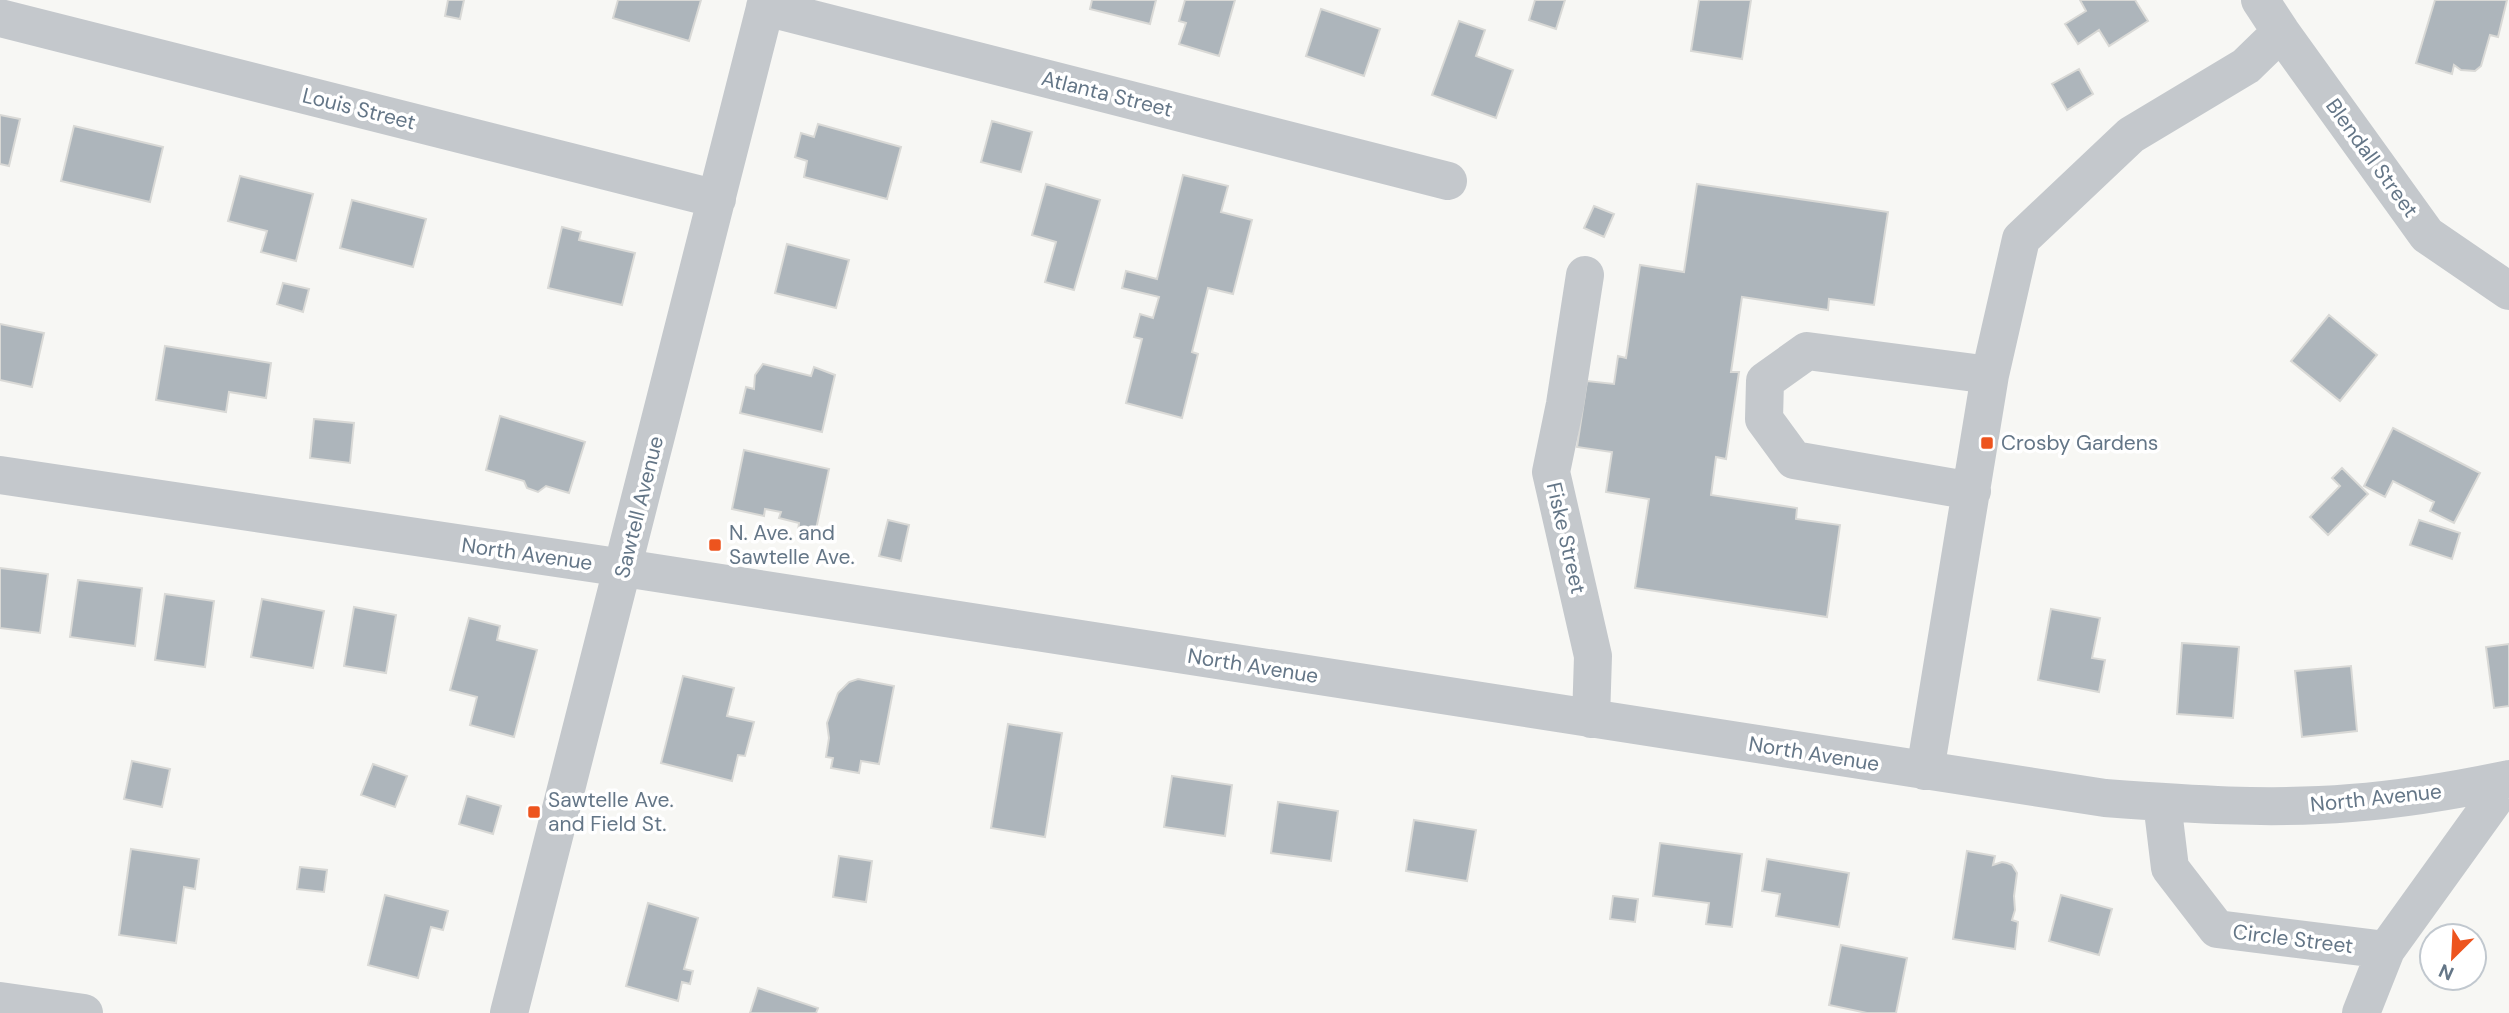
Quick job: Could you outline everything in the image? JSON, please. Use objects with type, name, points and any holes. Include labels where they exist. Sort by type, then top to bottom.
[{"type":"street","name":"Blendall Street","points":[[2260,0],[2427,235],[2509,291]]},
{"type":"street","name":"Atlanta Street","points":[[766,4],[1448,181]]},
{"type":"street","name":"Sawtell Avenue","points":[[509,1013],[766,4]]},
{"type":"street","name":"Louis Street","points":[[0,18],[717,199]]},
{"type":"street","points":[[1925,771],[1990,375],[2021,239],[2131,135],[2246,66],[2281,32]]},
{"type":"street","name":"Fiske Street","points":[[1585,275],[1565,404],[1551,472],[1593,656],[1591,719]]},
{"type":"street","points":[[1972,491],[1794,460],[1764,419],[1765,381],[1807,351],[1990,375]]},
{"type":"street","name":"North Avenue","points":[[0,475],[624,568],[2105,798],[2273,806],[2350,803],[2433,794],[2509,779]]},
{"type":"street","name":"Circle Street","points":[[2361,1013],[2386,950],[2509,779]]},
{"type":"street","name":"Circle Street","points":[[2162,802],[2170,868],[2217,929],[2386,950]]},
{"type":"street","points":[[0,1001],[84,1013]]},
{"type":"building","points":[[448,0],[464,0],[460,19],[445,16]]},
{"type":"building","points":[[618,0],[701,0],[689,41],[613,18]]},
{"type":"building","points":[[1092,0],[1156,0],[1150,24],[1090,9]]},
{"type":"building","points":[[1185,0],[1235,0],[1219,56],[1179,44],[1186,23],[1179,21]]},
{"type":"building","points":[[1535,0],[1565,0],[1556,29],[1529,20]]},
{"type":"building","points":[[1699,0],[1751,0],[1742,59],[1691,51]]},
{"type":"building","points":[[2080,0],[2135,0],[2148,21],[2109,46],[2099,30],[2078,44],[2065,24],[2086,11]]},
{"type":"building","points":[[2435,0],[2507,0],[2498,37],[2490,35],[2481,66],[2475,71],[2461,70],[2454,65],[2452,74],[2416,63]]},
{"type":"building","points":[[1321,9],[1380,29],[1364,76],[1306,56]]},
{"type":"building","points":[[1459,21],[1485,30],[1476,56],[1513,70],[1496,118],[1432,95]]},
{"type":"building","points":[[2079,69],[2093,94],[2067,110],[2052,84]]},
{"type":"building","points":[[0,115],[20,119],[9,166],[0,164]]},
{"type":"building","points":[[992,121],[1032,132],[1021,172],[981,162]]},
{"type":"building","points":[[818,124],[901,147],[887,199],[804,177],[807,161],[795,157],[801,133],[814,137]]},
{"type":"building","points":[[74,126],[163,147],[150,202],[61,181]]},
{"type":"building","points":[[1183,175],[1228,186],[1221,212],[1252,220],[1233,294],[1208,288],[1192,352],[1198,354],[1182,418],[1126,403],[1142,339],[1134,337],[1140,314],[1153,318],[1159,297],[1122,288],[1126,271],[1157,279]]},
{"type":"building","points":[[240,176],[313,194],[296,261],[261,252],[267,231],[228,221]]},
{"type":"building","points":[[1046,184],[1100,200],[1074,290],[1045,282],[1056,242],[1032,235]]},
{"type":"building","points":[[1697,184],[1888,212],[1874,305],[1829,299],[1828,310],[1742,297],[1731,372],[1739,372],[1726,459],[1716,457],[1711,495],[1797,508],[1796,519],[1840,525],[1827,617],[1635,588],[1649,499],[1606,492],[1612,452],[1577,447],[1587,381],[1614,384],[1618,356],[1626,358],[1640,265],[1684,272]]},
{"type":"building","points":[[352,200],[426,219],[413,267],[340,248]]},
{"type":"building","points":[[1594,206],[1614,214],[1604,237],[1584,228]]},
{"type":"building","points":[[562,227],[581,232],[579,240],[635,253],[622,305],[548,288]]},
{"type":"building","points":[[787,244],[849,260],[836,308],[775,293]]},
{"type":"building","points":[[283,283],[309,289],[303,312],[277,304]]},
{"type":"building","points":[[2329,315],[2377,355],[2340,401],[2291,361]]},
{"type":"building","points":[[0,324],[44,333],[32,387],[0,380]]},
{"type":"building","points":[[165,346],[271,363],[266,398],[229,392],[226,412],[156,400]]},
{"type":"building","points":[[763,364],[811,376],[814,367],[835,375],[822,432],[740,413],[746,387],[754,389],[755,375]]},
{"type":"building","points":[[500,416],[585,442],[569,493],[546,486],[538,492],[527,488],[524,481],[486,470]]},
{"type":"building","points":[[314,419],[354,423],[350,463],[310,458]]},
{"type":"building","points":[[2393,428],[2480,473],[2454,523],[2430,511],[2434,502],[2393,481],[2385,497],[2364,486]]},
{"type":"building","points":[[744,450],[829,469],[815,534],[798,531],[799,523],[779,518],[781,512],[765,509],[764,516],[732,509]]},
{"type":"building","points":[[2342,468],[2368,494],[2328,535],[2310,517],[2340,486],[2332,478]]},
{"type":"building","points":[[888,520],[909,525],[901,561],[879,556]]},
{"type":"building","points":[[2419,520],[2460,533],[2452,559],[2410,545]]},
{"type":"building","points":[[0,568],[48,574],[40,633],[0,628]]},
{"type":"building","points":[[78,580],[142,588],[135,646],[70,637]]},
{"type":"building","points":[[165,594],[214,601],[205,667],[155,660]]},
{"type":"building","points":[[262,599],[324,611],[313,668],[251,657]]},
{"type":"building","points":[[354,607],[396,615],[386,673],[344,666]]},
{"type":"building","points":[[2051,609],[2100,618],[2092,658],[2105,660],[2099,692],[2038,680]]},
{"type":"building","points":[[469,618],[500,626],[497,640],[537,650],[514,737],[470,725],[477,697],[450,690]]},
{"type":"building","points":[[2182,643],[2239,647],[2233,718],[2177,714]]},
{"type":"building","points":[[2509,644],[2509,706],[2494,708],[2486,647]]},
{"type":"building","points":[[2351,666],[2357,731],[2302,737],[2295,671]]},
{"type":"building","points":[[683,676],[734,688],[727,716],[754,722],[745,756],[738,755],[732,781],[661,763]]},
{"type":"building","points":[[858,679],[894,686],[879,764],[861,761],[859,773],[831,768],[833,758],[826,757],[829,738],[827,723],[838,693],[849,682]]},
{"type":"building","points":[[1008,724],[1062,733],[1045,837],[991,828]]},
{"type":"building","points":[[132,761],[170,769],[162,807],[124,799]]},
{"type":"building","points":[[373,764],[407,776],[395,807],[361,795]]},
{"type":"building","points":[[1172,776],[1232,785],[1225,836],[1164,827]]},
{"type":"building","points":[[467,796],[501,806],[493,834],[459,824]]},
{"type":"building","points":[[1278,802],[1338,811],[1331,861],[1271,853]]},
{"type":"building","points":[[1414,820],[1476,830],[1467,881],[1406,871]]},
{"type":"building","points":[[1660,843],[1742,854],[1732,927],[1706,924],[1709,903],[1653,896]]},
{"type":"building","points":[[131,849],[199,859],[195,889],[184,887],[176,943],[119,935]]},
{"type":"building","points":[[1967,851],[1995,856],[1993,865],[2007,863],[2012,865],[2017,873],[2012,920],[2018,922],[2015,949],[1953,939]]},
{"type":"building","points":[[839,856],[872,861],[866,902],[833,897]]},
{"type":"building","points":[[1767,859],[1849,873],[1839,927],[1776,916],[1780,894],[1762,891]]},
{"type":"building","points":[[300,867],[327,870],[324,892],[297,889]]},
{"type":"building","points":[[385,895],[448,911],[443,930],[431,927],[418,978],[368,965]]},
{"type":"building","points":[[2061,895],[2112,909],[2099,955],[2049,941]]},
{"type":"building","points":[[1613,896],[1638,899],[1635,922],[1610,919]]},
{"type":"building","points":[[648,903],[698,918],[684,969],[693,971],[690,984],[682,982],[678,1001],[626,986]]},
{"type":"building","points":[[1841,945],[1907,958],[1896,1013],[1867,1013],[1829,1005]]},
{"type":"building","points":[[758,988],[818,1008],[816,1013],[750,1013]]},
{"type":"place","name":"Crosby Gardens","points":[[1987,443]]},
{"type":"place","name":"N. Ave. and Sawtelle Ave.","points":[[715,545]]},
{"type":"place","name":"Sawtelle Ave. and Field St.","points":[[534,812]]}]
